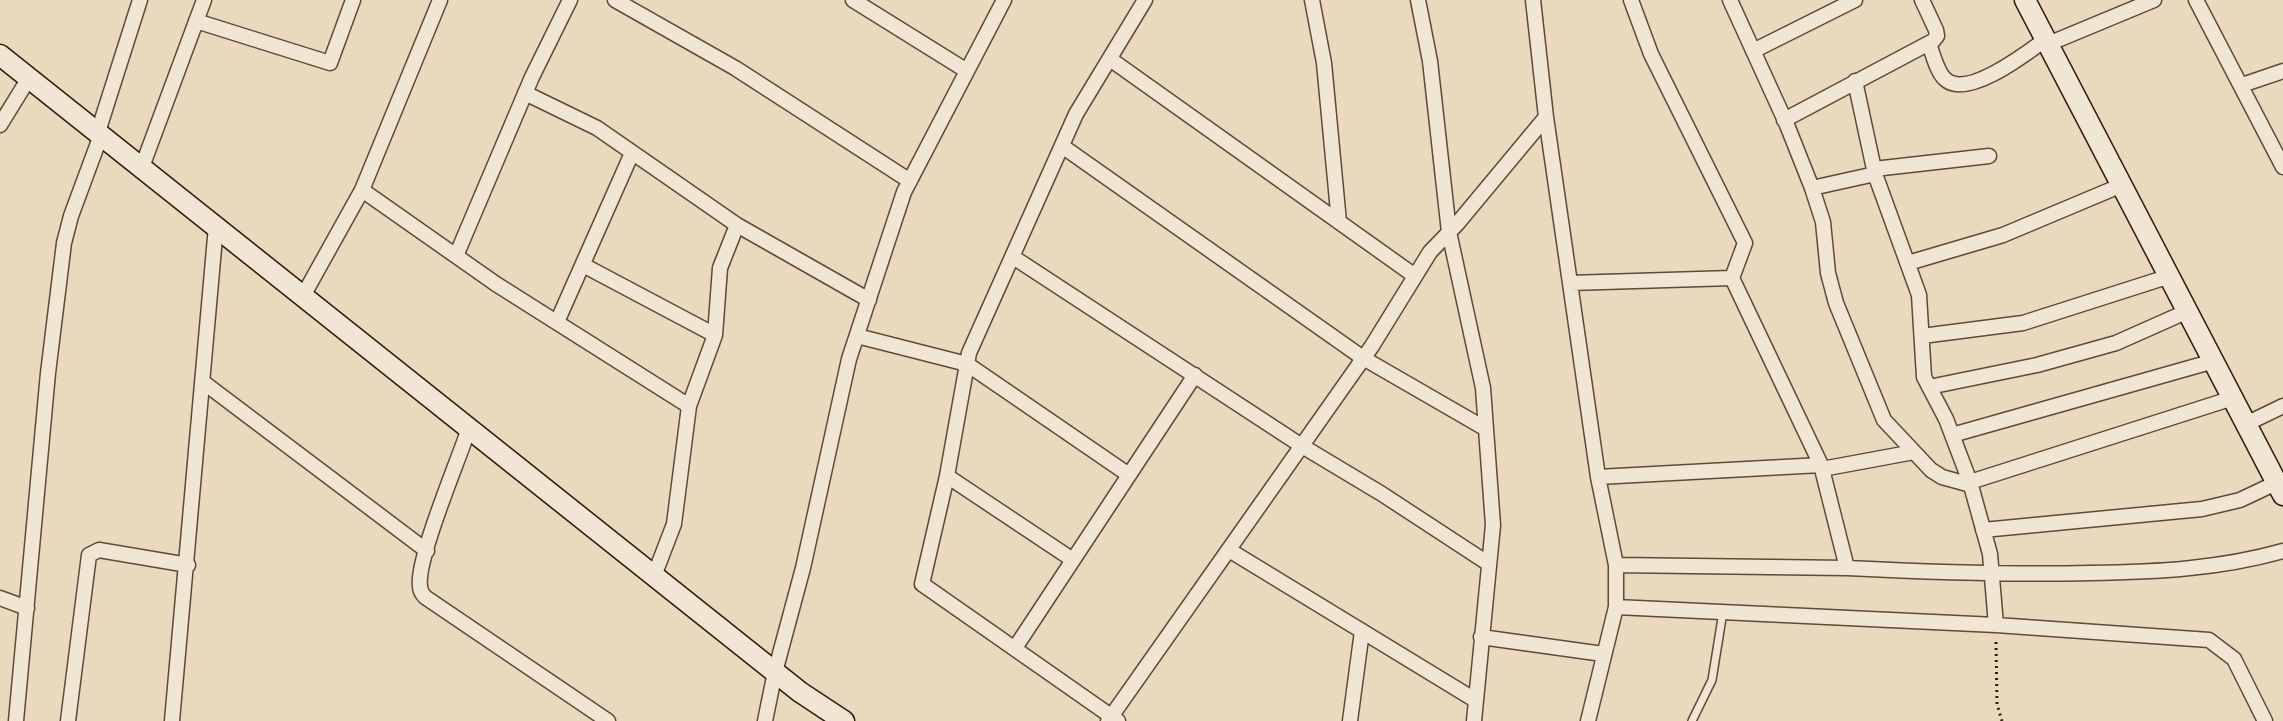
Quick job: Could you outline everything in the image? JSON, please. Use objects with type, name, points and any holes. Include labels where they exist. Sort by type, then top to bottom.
[{"type":"street","points":[[142,167],[204,0]]},
{"type":"street","points":[[196,21],[330,63],[353,0]]},
{"type":"street","points":[[303,296],[362,190],[440,0]]},
{"type":"street","points":[[456,256],[525,93],[570,0]]},
{"type":"street","points":[[615,0],[642,7],[910,181]]},
{"type":"street","points":[[853,0],[967,71]]},
{"type":"street","points":[[765,721],[803,568],[849,359],[910,181],[1004,0]]},
{"type":"street","points":[[1145,0],[1076,114],[969,353],[947,476],[922,584],[1113,720],[1363,358],[1430,252],[1546,117]]},
{"type":"street","points":[[1312,0],[1324,63],[1339,222]]},
{"type":"street","points":[[1418,0],[1430,61],[1449,232],[1483,388],[1493,525],[1474,721]]},
{"type":"street","points":[[1533,0],[1546,117],[1598,477],[1616,565],[1616,607],[1588,721]]},
{"type":"street","points":[[1631,0],[1651,54],[1745,243],[1732,278],[1822,467],[1847,568]]},
{"type":"street","points":[[1730,0],[1812,188],[1823,222],[1828,273],[1836,303],[1884,420],[1937,474],[1970,483],[2233,398]]},
{"type":"street","points":[[1753,51],[1855,0]]},
{"type":"street","points":[[1784,120],[1929,44],[1937,36],[1922,0]]},
{"type":"street","points":[[1983,530],[2202,509],[2280,489],[2025,0]]},
{"type":"street","points":[[1929,44],[1943,76],[1959,83],[1990,76],[2047,41],[2154,0]]},
{"type":"street","points":[[2196,0],[2283,167]]},
{"type":"street","points":[[16,721],[48,373],[64,243],[139,1]]},
{"type":"street","points":[[0,55],[800,692],[844,721]]},
{"type":"street","points":[[1110,59],[1415,276]]},
{"type":"street","points":[[2242,85],[2283,71]]},
{"type":"street","points":[[0,125],[29,78]]},
{"type":"street","points":[[1855,81],[1874,172],[1919,295],[1923,368],[1970,483],[1990,554],[1996,625]]},
{"type":"street","points":[[525,93],[597,128],[737,225],[869,300]]},
{"type":"street","points":[[1062,146],[1363,358],[1486,429]]},
{"type":"street","points":[[557,322],[632,153]]},
{"type":"street","points":[[1812,188],[1874,172],[1989,156]]},
{"type":"street","points":[[1908,263],[2003,235],[2122,185]]},
{"type":"street","points":[[362,190],[456,256],[689,406]]},
{"type":"street","points":[[654,576],[674,524],[689,406],[715,335],[720,268],[737,225]]},
{"type":"street","points":[[172,721],[216,226]]},
{"type":"street","points":[[1013,257],[1489,564]]},
{"type":"street","points":[[583,265],[715,335]]},
{"type":"street","points":[[1922,336],[2023,323],[2170,276]]},
{"type":"street","points":[[1570,283],[1732,278]]},
{"type":"street","points":[[1929,387],[2037,365],[2116,343],[2188,311]]},
{"type":"street","points":[[857,336],[967,364],[1129,475]]},
{"type":"street","points":[[1952,435],[2214,361]]},
{"type":"street","points":[[1015,648],[1195,375]]},
{"type":"street","points":[[203,382],[427,551]]},
{"type":"street","points":[[2246,424],[2283,406]]},
{"type":"street","points":[[469,428],[427,551],[420,587],[425,597],[608,721]]},
{"type":"street","points":[[1598,477],[1822,467],[1914,452]]},
{"type":"street","points":[[947,476],[1073,560]]},
{"type":"street","points":[[68,721],[89,555],[99,550],[188,565]]},
{"type":"street","points":[[1229,550],[1475,700]]},
{"type":"street","points":[[1616,565],[1847,568],[1992,575],[2167,571],[2235,563],[2283,551]]},
{"type":"street","points":[[0,598],[27,608]]},
{"type":"street","points":[[1616,607],[1996,625],[2209,640],[2234,659],[2265,721]]},
{"type":"street","points":[[1350,721],[1362,631]]},
{"type":"street","points":[[1481,637],[1603,654]]},
{"type":"lane","points":[[1692,721],[1712,680],[1723,612]]},
{"type":"path","points":[[1996,625],[1997,704],[2002,721]]}]
